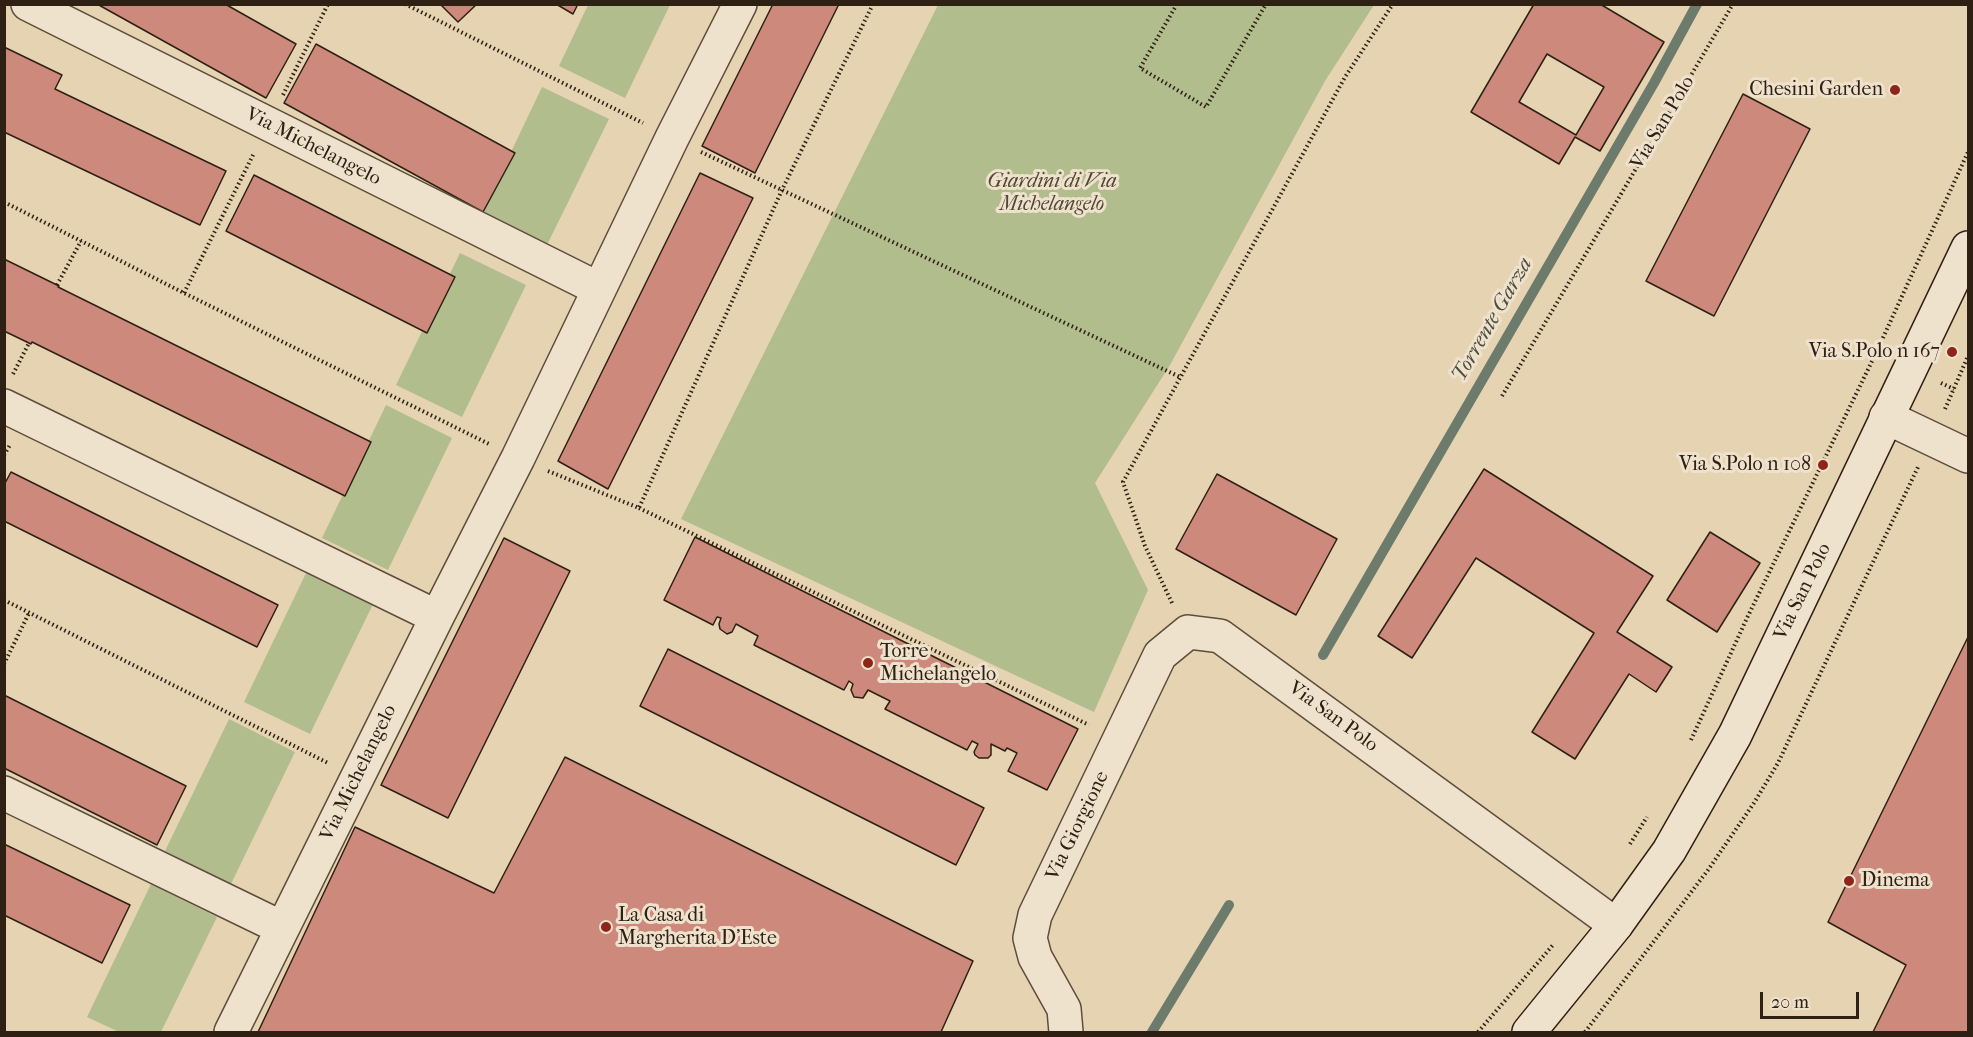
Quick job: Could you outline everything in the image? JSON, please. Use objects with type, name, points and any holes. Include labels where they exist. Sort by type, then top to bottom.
[{"type":"street","name":"Via Michelangelo","points":[[28,4],[599,289]]},
{"type":"street","name":"Via Michelangelo","points":[[231,1032],[437,617],[519,459],[672,138],[740,4]]},
{"type":"street","name":"Via San Polo","points":[[1529,1032],[1616,925],[1669,851],[1735,735],[1968,248]]},
{"type":"street","points":[[7,393],[437,617]]},
{"type":"street","points":[[1886,417],[1968,456]]},
{"type":"street","name":"Via San Polo","points":[[1188,632],[1220,636],[1616,925]]},
{"type":"street","name":"Via Giorgione","points":[[1066,1032],[1064,1009],[1035,957],[1030,938],[1035,915],[1160,655],[1188,632]]},
{"type":"street","points":[[4,793],[282,928]]},
{"type":"path","points":[[405,4],[672,138],[1180,377]]},
{"type":"path","points":[[639,508],[782,190],[873,4]]},
{"type":"path","points":[[1177,4],[1140,68],[1206,107],[1266,4]]},
{"type":"path","points":[[1188,632],[1145,546],[1123,482],[1345,77],[1393,4]]},
{"type":"path","name":"Via San Polo","points":[[1502,396],[1733,4]]},
{"type":"path","points":[[1688,745],[1876,353],[1968,152]]},
{"type":"path","points":[[4,202],[519,459],[639,508],[1120,740]]},
{"type":"path","points":[[57,285],[81,241]]},
{"type":"path","points":[[7,393],[28,343]]},
{"type":"path","points":[[1584,1032],[1708,870],[1755,803],[1778,763],[1886,537],[1968,356]]},
{"type":"path","points":[[4,600],[329,764]]},
{"type":"path","points":[[4,664],[29,613]]},
{"type":"path","points":[[1630,844],[1648,815]]},
{"type":"path","points":[[1478,1032],[1588,904]]},
{"type":"green space","points":[[588,5],[670,5],[625,98],[559,66]]},
{"type":"green space","name":"Giardini di Via Michelangelo","points":[[938,5],[1374,5],[1325,81],[1170,365],[1095,483],[1148,590],[1094,712],[681,519]]},
{"type":"green space","points":[[542,87],[609,119],[544,251],[479,219]]},
{"type":"green space","points":[[460,253],[526,285],[462,417],[396,385]]},
{"type":"green space","points":[[386,405],[452,438],[388,570],[322,538]]},
{"type":"green space","points":[[308,569],[374,602],[310,734],[244,702]]},
{"type":"green space","points":[[229,719],[295,752],[231,884],[165,851]]},
{"type":"green space","points":[[151,884],[217,917],[161,1032],[119,1032],[87,1017]]},
{"type":"building","points":[[97,4],[225,4],[296,44],[266,98]]},
{"type":"building","points":[[440,4],[477,4],[458,22]]},
{"type":"building","points":[[556,4],[578,4],[573,14]]},
{"type":"building","points":[[773,4],[839,4],[755,173],[702,146]]},
{"type":"building","points":[[1534,4],[1600,4],[1664,42],[1600,151],[1575,137],[1559,164],[1471,112]],"holes":[[[1547,54],[1604,87],[1576,135],[1519,102]]]},
{"type":"building","points":[[316,44],[515,153],[483,212],[284,103]]},
{"type":"building","points":[[4,47],[62,75],[55,89],[226,171],[200,225],[4,132]]},
{"type":"building","points":[[1743,94],[1810,129],[1714,316],[1646,281]]},
{"type":"building","points":[[700,173],[753,198],[608,489],[558,461]]},
{"type":"building","points":[[254,175],[455,277],[427,333],[226,231]]},
{"type":"building","points":[[4,259],[371,442],[345,496],[32,342],[31,344],[4,331]]},
{"type":"building","points":[[1484,469],[1653,576],[1617,632],[1672,667],[1656,692],[1629,674],[1575,759],[1532,732],[1594,633],[1476,558],[1412,658],[1378,636]]},
{"type":"building","points":[[11,472],[278,605],[257,647],[4,521],[4,485]]},
{"type":"building","points":[[1217,474],[1337,539],[1296,615],[1176,549]]},
{"type":"building","points":[[1710,532],[1760,563],[1717,632],[1667,600]]},
{"type":"building","name":"Torre Michelangelo","points":[[695,537],[1078,729],[1047,790],[1008,771],[1017,753],[1007,748],[1005,751],[991,744],[991,755],[988,758],[979,758],[974,752],[978,744],[972,741],[967,750],[885,709],[890,701],[868,690],[863,698],[854,697],[851,690],[853,684],[849,681],[844,690],[754,645],[758,636],[736,624],[732,632],[727,634],[720,629],[721,618],[717,617],[713,625],[664,600]]},
{"type":"building","points":[[504,538],[570,571],[448,818],[381,785]]},
{"type":"building","points":[[1968,637],[1968,1032],[1873,1032],[1906,965],[1828,922]]},
{"type":"building","points":[[668,649],[984,808],[956,865],[640,706]]},
{"type":"building","points":[[4,695],[186,786],[157,845],[4,768]]},
{"type":"building","name":"La Casa di Margherita D'Este","points":[[565,757],[973,961],[941,1032],[258,1032],[355,827],[494,893]]},
{"type":"building","points":[[4,844],[130,905],[102,963],[4,915]]},
{"type":"waterway","name":"Torrente Garza","points":[[1323,655],[1654,83],[1697,4]]},
{"type":"waterway","name":"Torrente Garza","points":[[1152,1032],[1229,905]]},
{"type":"place","name":"Chesini Garden","points":[[1895,90]]},
{"type":"place","name":"Via S.Polo n 167","points":[[1952,352]]},
{"type":"place","name":"Via S.Polo n 108","points":[[1823,465]]},
{"type":"place","name":"Torre Michelangelo","points":[[868,663]]},
{"type":"place","name":"Dinema","points":[[1849,881]]},
{"type":"place","name":"La Casa di Margherita D'Este","points":[[606,927]]}]
